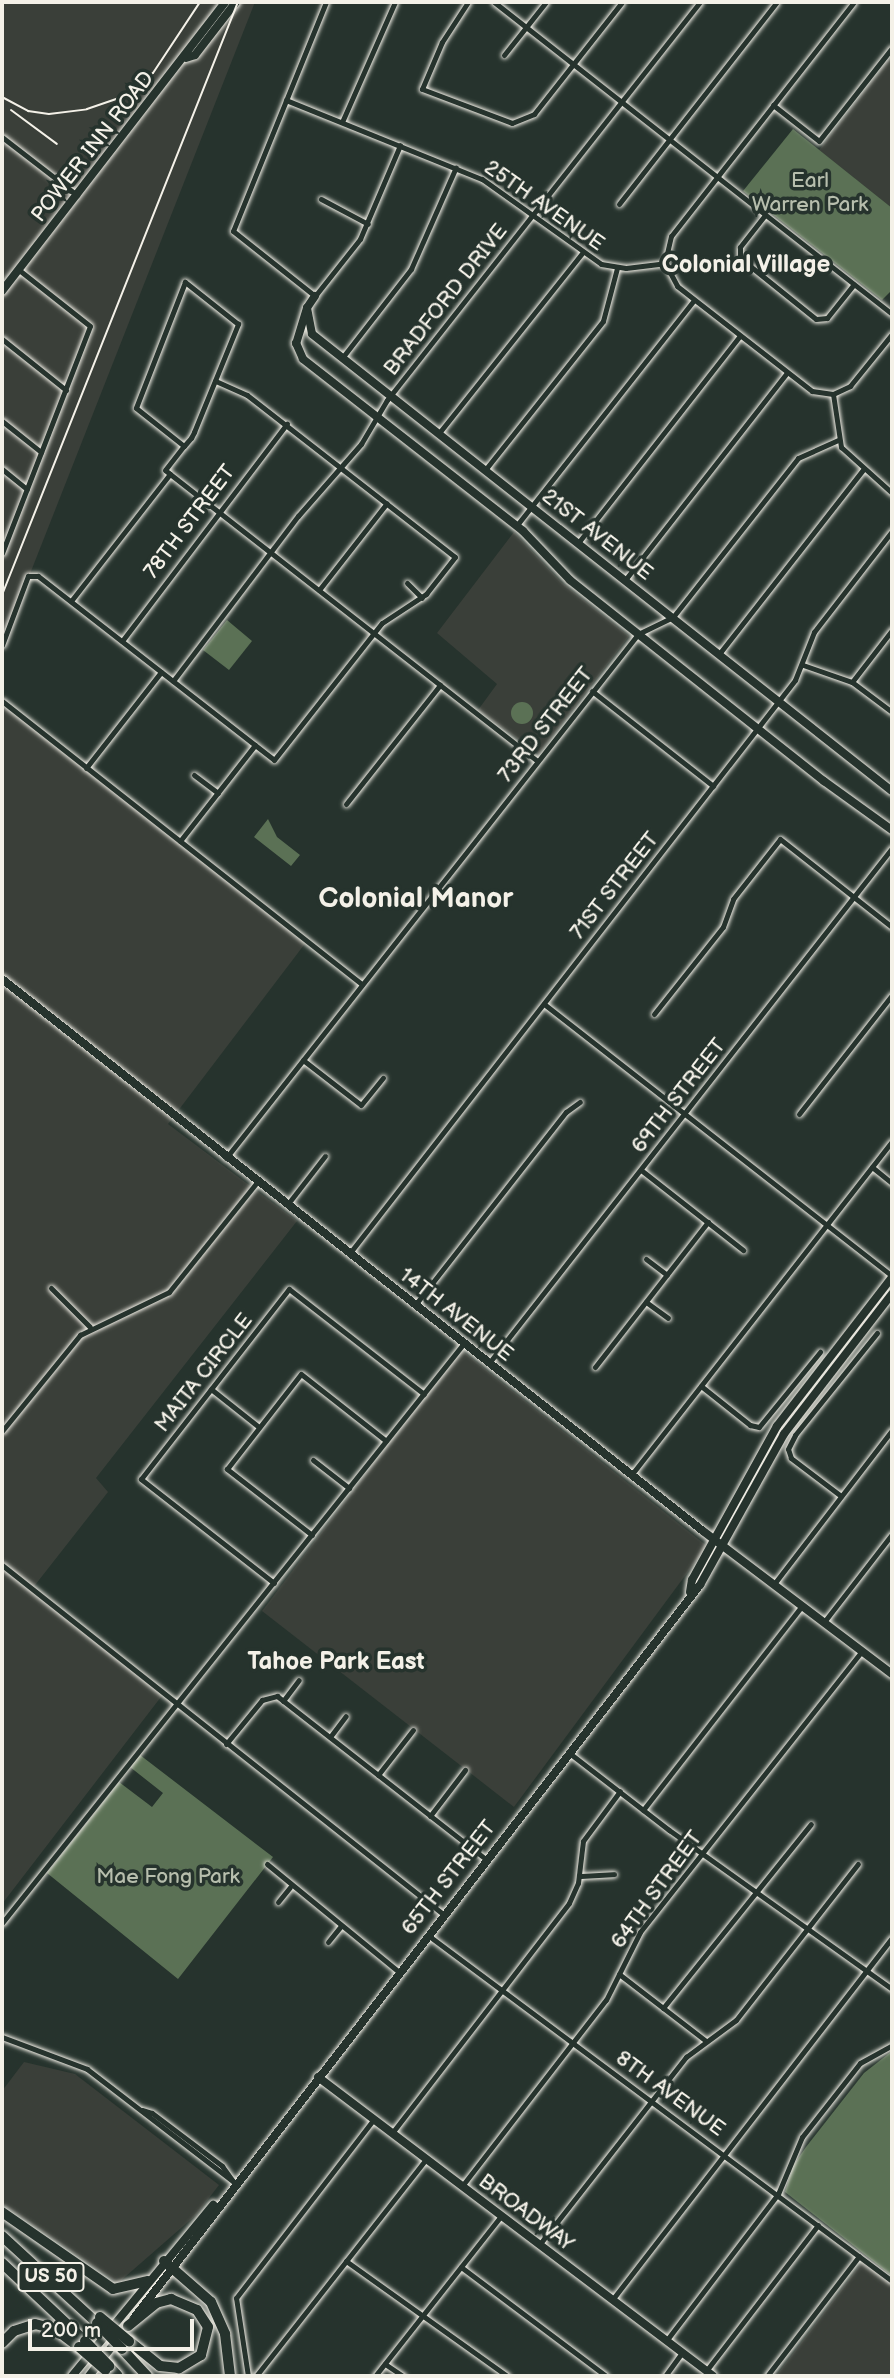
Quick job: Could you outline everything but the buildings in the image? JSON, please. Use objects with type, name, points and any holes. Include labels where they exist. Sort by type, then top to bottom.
[{"type":"highway","points":[[2,2212],[113,2288],[148,2281]]},
{"type":"highway","name":"US 50","points":[[2,2235],[125,2345],[147,2376]]},
{"type":"highway","name":"US 50","points":[[2,2263],[109,2371],[118,2376]]},
{"type":"highway","points":[[169,2264],[200,2288],[219,2317],[230,2376]]},
{"type":"highway","points":[[125,2345],[160,2366],[179,2368],[201,2355],[208,2327],[197,2310],[171,2299],[156,2303],[128,2326]]},
{"type":"highway","points":[[2,2343],[14,2331],[35,2324],[55,2329],[82,2344]]},
{"type":"main road","name":"POWER INN ROAD","points":[[2,291],[186,58],[225,2]]},
{"type":"main road","name":"POWER INN ROAD","points":[[186,58],[195,55],[236,2]]},
{"type":"main road","points":[[297,349],[307,308],[315,296]]},
{"type":"main road","name":"21ST AVENUE","points":[[307,308],[308,329],[342,358],[892,791]]},
{"type":"main road","points":[[297,349],[306,339],[324,343]]},
{"type":"main road","name":"21ST AVENUE","points":[[297,349],[308,363],[517,525],[570,580],[892,830]]},
{"type":"main road","name":"14TH AVENUE","points":[[2,979],[226,1158],[892,1674]]},
{"type":"main road","name":"65TH STREET","points":[[691,1592],[692,1580],[777,1426],[892,1276]]},
{"type":"main road","name":"65TH STREET","points":[[89,2376],[128,2326],[169,2264],[318,2077],[691,1592],[700,1585],[784,1434],[892,1294]]},
{"type":"main road","name":"BROADWAY","points":[[318,2077],[709,2374]]},
{"type":"main road","name":"65TH STREET","points":[[72,2376],[148,2281],[169,2264]]},
{"type":"street","points":[[326,2],[233,231],[315,296],[368,224],[400,145]]},
{"type":"street","points":[[342,122],[395,2]]},
{"type":"street","points":[[468,2],[442,42],[422,89],[517,123],[534,114],[622,2]]},
{"type":"street","points":[[494,2],[892,314]]},
{"type":"street","points":[[504,55],[546,2]]},
{"type":"street","name":"BRADFORD DRIVE","points":[[173,681],[341,467],[391,396],[700,2]]},
{"type":"street","points":[[619,204],[777,2]]},
{"type":"street","points":[[854,2],[671,236],[665,263],[672,280],[694,300],[812,391],[833,394],[855,382],[892,334]]},
{"type":"street","points":[[773,105],[819,141],[892,47]]},
{"type":"street","name":"25TH AVENUE","points":[[286,100],[456,167],[496,187],[582,253],[617,268],[665,263]]},
{"type":"street","points":[[2,137],[78,195]]},
{"type":"street","points":[[342,358],[411,269],[456,167]]},
{"type":"street","points":[[321,200],[368,224]]},
{"type":"street","points":[[765,215],[740,247],[740,258],[816,319],[827,318],[854,284]]},
{"type":"street","points":[[439,433],[582,253]]},
{"type":"street","points":[[485,470],[603,321],[617,268]]},
{"type":"street","points":[[2,553],[90,326],[19,270]]},
{"type":"street","points":[[184,446],[136,408],[185,282],[238,324],[184,446],[166,470],[537,761]]},
{"type":"street","points":[[517,525],[694,300]]},
{"type":"street","points":[[578,543],[740,336]]},
{"type":"street","points":[[2,339],[65,390]]},
{"type":"street","points":[[625,580],[787,373]]},
{"type":"street","points":[[2,645],[25,582],[33,574],[274,760],[374,634],[388,619],[422,598],[454,556],[247,395],[215,381]]},
{"type":"street","points":[[833,394],[838,440],[844,454],[892,493]]},
{"type":"street","points":[[2,421],[41,452]]},
{"type":"street","name":"78TH STREET","points":[[122,641],[287,425]]},
{"type":"street","name":"73RD STREET","points":[[226,1158],[638,634],[673,617],[792,465],[807,452],[838,440]]},
{"type":"street","points":[[2,469],[27,489]]},
{"type":"street","points":[[719,653],[863,470]]},
{"type":"street","points":[[71,601],[170,474]]},
{"type":"street","points":[[319,590],[387,503]]},
{"type":"street","name":"71ST STREET","points":[[349,1254],[779,701],[803,664],[814,632],[892,531]]},
{"type":"street","points":[[407,583],[422,598]]},
{"type":"street","points":[[852,682],[892,630]]},
{"type":"street","points":[[803,664],[852,682],[892,712]]},
{"type":"street","points":[[86,768],[161,672]]},
{"type":"street","points":[[346,804],[440,685]]},
{"type":"street","points":[[592,691],[713,786]]},
{"type":"street","points":[[2,701],[362,984]]},
{"type":"street","points":[[180,841],[255,745]]},
{"type":"street","points":[[194,775],[218,793]]},
{"type":"street","points":[[654,1014],[723,926],[733,899],[780,839],[892,927]]},
{"type":"street","name":"69TH STREET","points":[[489,1363],[892,848]]},
{"type":"street","points":[[799,1114],[892,995]]},
{"type":"street","points":[[544,1004],[892,1276]]},
{"type":"street","points":[[303,1060],[361,1105],[383,1077]]},
{"type":"street","points":[[415,1305],[566,1112],[580,1102]]},
{"type":"street","points":[[632,1474],[892,1141]]},
{"type":"street","points":[[287,1205],[325,1156]]},
{"type":"street","points":[[872,1167],[892,1183]]},
{"type":"street","points":[[641,1170],[743,1250]]},
{"type":"street","points":[[2,1432],[73,1341],[90,1327],[144,1307],[169,1292],[257,1182]]},
{"type":"street","points":[[595,1367],[708,1222]]},
{"type":"street","points":[[646,1259],[667,1275]]},
{"type":"street","points":[[51,1288],[90,1327]]},
{"type":"street","name":"MAITA CIRCLE","points":[[274,1583],[141,1479],[289,1289],[424,1394]]},
{"type":"street","points":[[646,1302],[668,1318]]},
{"type":"street","points":[[841,1496],[791,1458],[788,1449],[795,1435],[877,1334]]},
{"type":"street","points":[[2,1923],[464,1343]]},
{"type":"street","points":[[701,1386],[750,1425],[759,1427],[820,1352]]},
{"type":"street","points":[[312,1535],[227,1469],[259,1427],[301,1374],[386,1441]]},
{"type":"street","points":[[211,1389],[259,1427]]},
{"type":"street","points":[[774,1584],[892,1430]]},
{"type":"street","points":[[313,1460],[349,1488]]},
{"type":"street","points":[[824,1622],[892,1534]]},
{"type":"street","points":[[2,1565],[443,1914]]},
{"type":"street","points":[[643,1810],[803,1606]]},
{"type":"street","name":"64TH STREET","points":[[463,2186],[606,2000],[635,1939],[862,1651]]},
{"type":"street","points":[[283,1701],[299,1680]]},
{"type":"street","points":[[226,1744],[266,1696],[283,1701],[486,1859]]},
{"type":"street","points":[[330,1737],[346,1716]]},
{"type":"street","points":[[378,1775],[413,1730]]},
{"type":"street","points":[[568,1752],[643,1810],[892,1989]]},
{"type":"street","points":[[430,1816],[465,1770]]},
{"type":"street","points":[[392,2133],[572,1899],[579,1876],[583,1842],[620,1791]]},
{"type":"street","points":[[663,2008],[755,1889],[811,1824]]},
{"type":"street","points":[[267,1864],[290,1887],[399,1972]]},
{"type":"street","points":[[539,2245],[686,2057],[736,2020],[858,1864]]},
{"type":"street","points":[[579,1876],[614,1874]]},
{"type":"street","points":[[278,1902],[290,1887]]},
{"type":"street","points":[[328,1942],[341,1926]]},
{"type":"street","name":"8TH AVENUE","points":[[427,1934],[573,2044],[725,2153],[892,2281]]},
{"type":"street","points":[[612,2300],[892,1938]]},
{"type":"street","points":[[619,1974],[706,2041]]},
{"type":"street","points":[[2,2037],[87,2069],[141,2110],[152,2113],[215,2161],[234,2183]]},
{"type":"street","points":[[666,2341],[778,2194],[802,2137],[860,2063],[892,2045]]},
{"type":"street","points":[[248,2376],[236,2298],[374,2119]]},
{"type":"street","points":[[256,2376],[426,2159]]},
{"type":"street","points":[[375,2376],[501,2216]]},
{"type":"street","points":[[709,2374],[818,2225]]},
{"type":"street","points":[[768,2376],[859,2256]]},
{"type":"street","points":[[346,2261],[424,2314],[507,2376]]},
{"type":"street","points":[[461,2267],[606,2376]]},
{"type":"street","points":[[665,2376],[682,2353]]},
{"type":"street","points":[[386,2364],[403,2376]]},
{"type":"shaded area","points":[[2,2],[255,2],[2,645]]},
{"type":"shaded area","points":[[892,55],[892,208],[819,150]]},
{"type":"shaded area","points":[[514,532],[561,582],[629,636],[539,754],[478,710],[497,684],[437,633]]},
{"type":"shaded area","points":[[2,701],[307,941],[168,1124],[297,1221],[96,1478],[108,1492],[32,1589],[164,1693],[2,1904]]},
{"type":"shaded area","points":[[460,1349],[707,1546],[514,1807],[262,1611]]},
{"type":"shaded area","points":[[24,2062],[75,2074],[219,2185],[196,2215],[118,2283],[2,2204],[2,2091]]},
{"type":"shaded area","points":[[863,2261],[892,2283],[892,2376],[776,2376]]},
{"type":"green space","name":"Earl Warren Park","points":[[793,129],[892,208],[892,290],[882,300],[743,191]]},
{"type":"green space","points":[[227,620],[252,641],[229,670],[203,650]]},
{"type":"green space","points":[[522,702],[530,705],[533,713],[530,721],[522,724],[514,721],[511,713],[514,705]]},
{"type":"green space","points":[[268,819],[277,837],[300,855],[291,866],[254,837]]},
{"type":"green space","name":"Mae Fong Park","points":[[140,1755],[273,1857],[178,1979],[47,1873],[119,1782],[152,1807],[163,1793],[130,1767]]},
{"type":"green space","points":[[892,2051],[892,2276],[785,2192],[793,2166],[806,2147],[864,2073]]},
{"type":"railway","points":[[2,97],[28,111],[49,114],[87,109],[122,97],[153,73],[200,2]]},
{"type":"railway","points":[[2,595],[238,2]]},
{"type":"railway","points":[[11,110],[57,144]]},
{"type":"district","name":"Colonial Village","points":[[746,265]]},
{"type":"district","name":"Colonial Manor","points":[[416,899]]},
{"type":"district","name":"Tahoe Park East","points":[[336,1662]]}]
